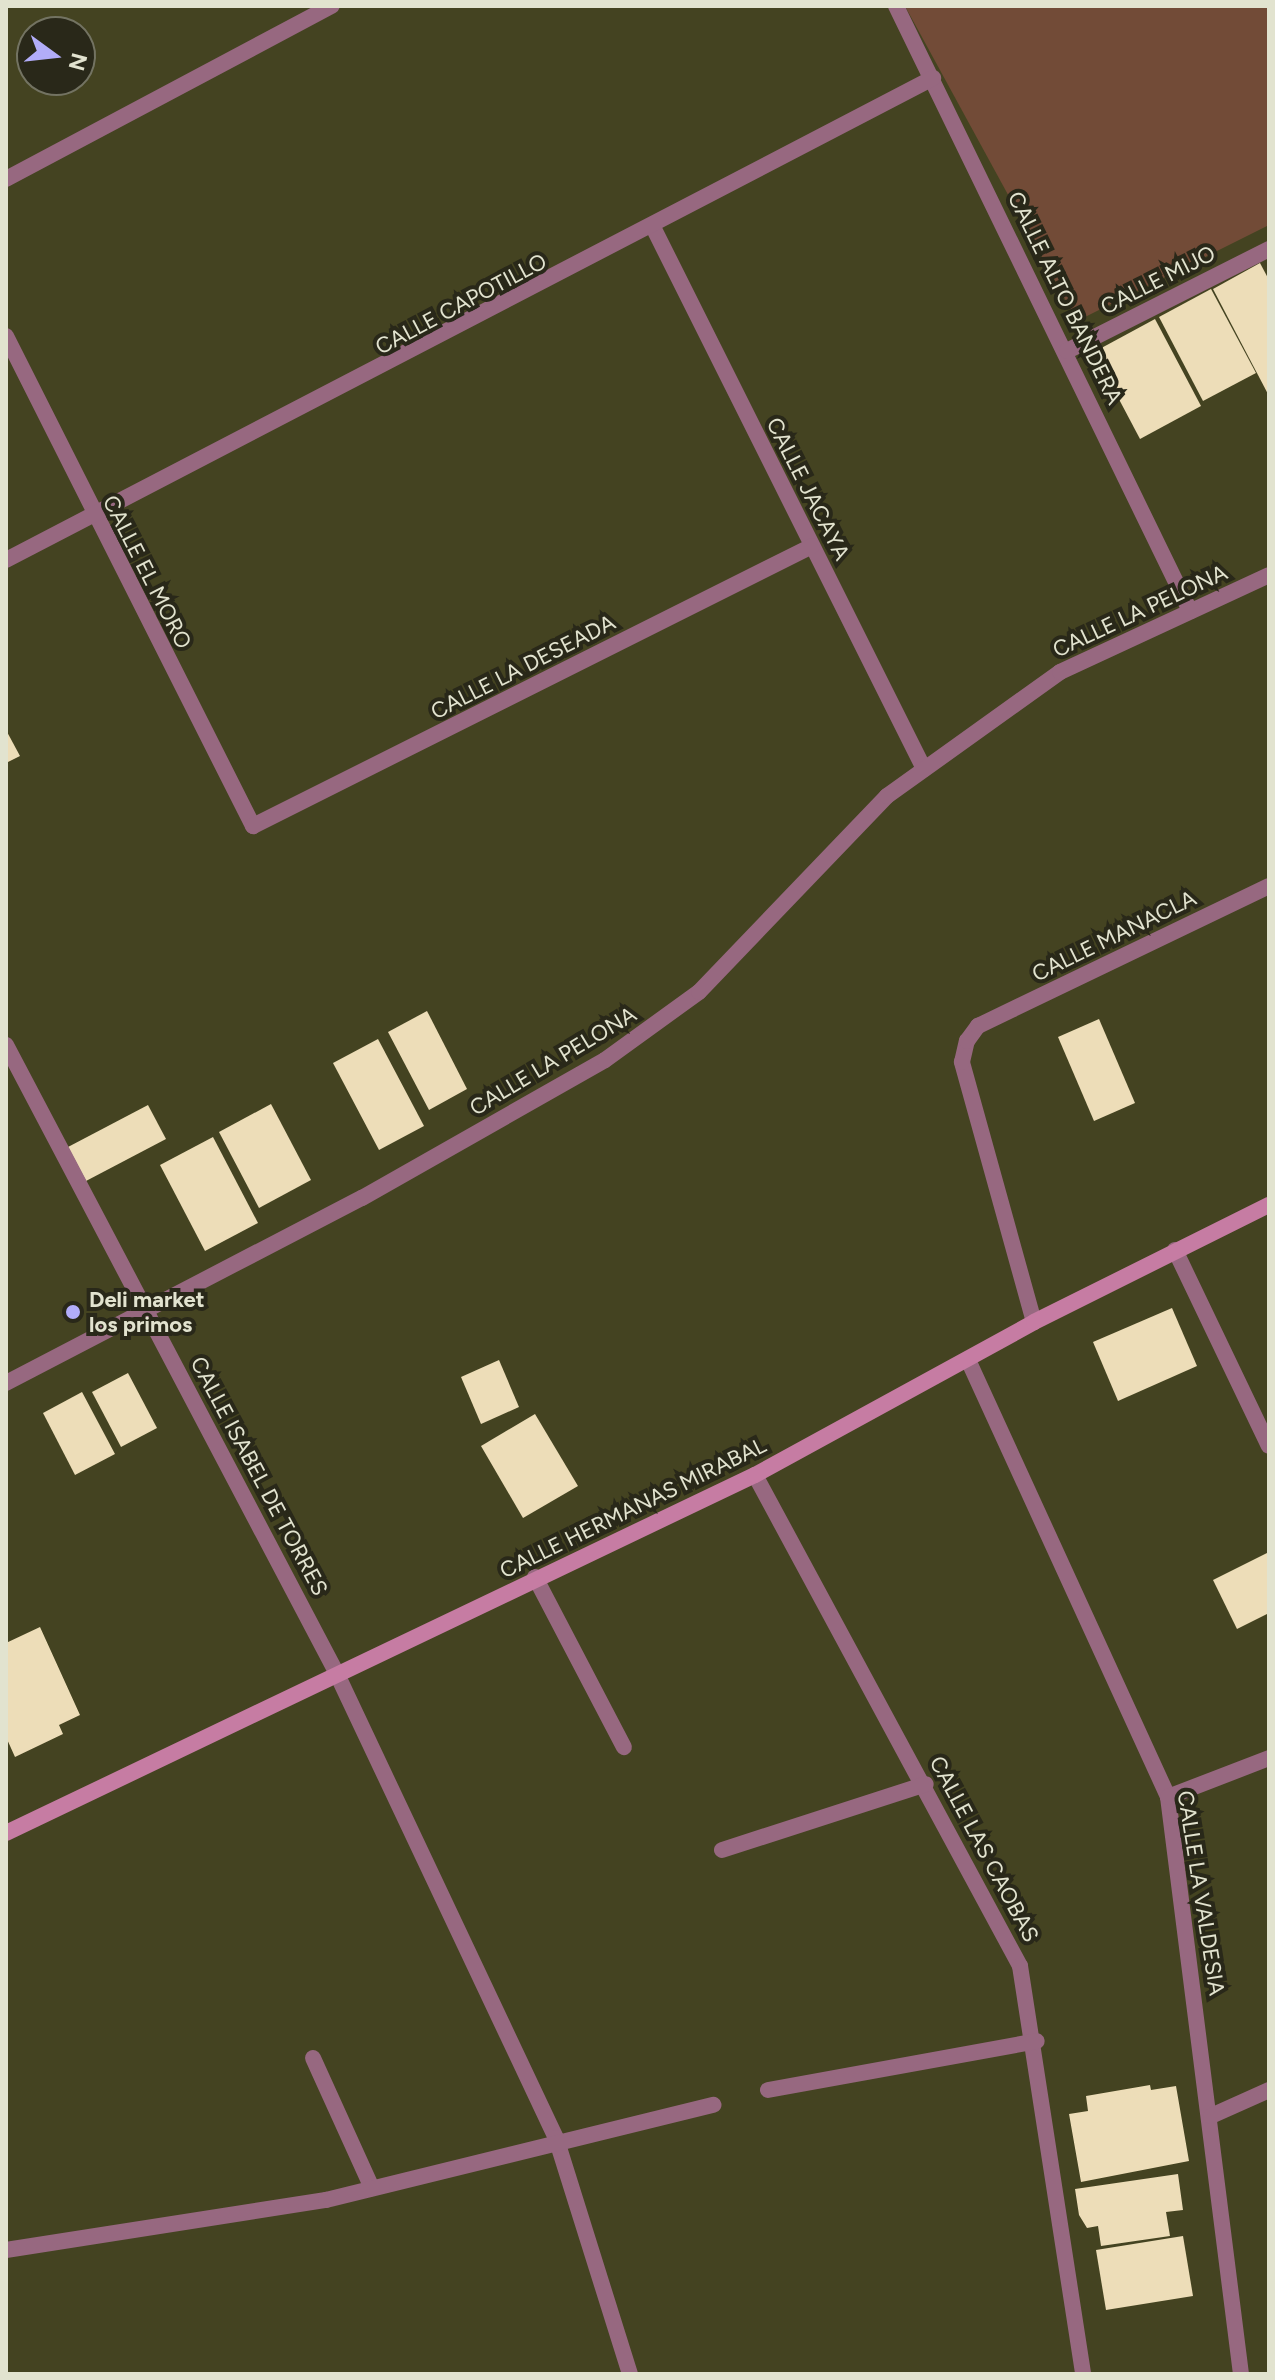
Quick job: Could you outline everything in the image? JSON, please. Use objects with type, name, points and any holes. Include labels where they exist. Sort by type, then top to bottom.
[{"type":"street","points":[[6,179],[332,6]]},
{"type":"street","name":"CALLE ALTO BANDERA","points":[[896,6],[1067,351],[1190,611]]},
{"type":"street","name":"CALLE CAPOTILLO","points":[[6,560],[653,227],[933,78]]},
{"type":"street","name":"CALLE JACAYA","points":[[653,227],[924,769]]},
{"type":"street","name":"CALLE MIJO","points":[[1067,351],[1269,249]]},
{"type":"street","name":"CALLE EL MORO","points":[[6,336],[93,516],[253,826]]},
{"type":"street","name":"CALLE LA DESEADA","points":[[253,826],[812,546]]},
{"type":"street","name":"CALLE LA PELONA","points":[[6,1383],[148,1311],[605,1060],[699,992],[887,796],[1060,672],[1269,575]]},
{"type":"street","name":"CALLE MANACLA","points":[[1034,1322],[962,1062],[978,1026],[1269,886]]},
{"type":"street","name":"CALLE ISABEL DE TORRES","points":[[6,1045],[336,1672],[556,2138],[630,2374]]},
{"type":"street","name":"CALLE HERMANAS MIRABAL","points":[[6,1833],[336,1672],[755,1475],[969,1362],[1034,1322],[1269,1205]]},
{"type":"street","points":[[1175,1250],[1269,1446]]},
{"type":"street","name":"CALLE LA VALDESIA","points":[[969,1362],[1168,1797],[1211,2116],[1241,2374]]},
{"type":"street","name":"CALLE LAS CAOBAS","points":[[755,1475],[926,1784],[1020,1966],[1037,2041],[1083,2374]]},
{"type":"street","points":[[535,1577],[624,1747]]},
{"type":"street","points":[[1168,1797],[1269,1758]]},
{"type":"street","points":[[722,1850],[926,1784]]},
{"type":"street","points":[[768,2090],[1037,2041]]},
{"type":"street","points":[[313,2058],[372,2188]]},
{"type":"street","points":[[1211,2116],[1269,2090]]},
{"type":"street","points":[[6,2250],[372,2188],[556,2138],[714,2105]]},
{"type":"shaded area","points":[[905,6],[1269,6],[1269,225],[1077,321]]},
{"type":"building","points":[[1260,263],[1269,280],[1269,396],[1213,289]]},
{"type":"building","points":[[1211,289],[1256,373],[1203,401],[1159,317]]},
{"type":"building","points":[[1155,319],[1201,406],[1140,439],[1094,352]]},
{"type":"building","points":[[6,730],[20,756],[6,763]]},
{"type":"building","points":[[427,1011],[467,1089],[429,1110],[388,1032]]},
{"type":"building","points":[[1099,1019],[1135,1103],[1094,1121],[1058,1037]]},
{"type":"building","points":[[378,1039],[424,1126],[379,1150],[333,1063]]},
{"type":"building","points":[[271,1104],[311,1180],[259,1208],[219,1132]]},
{"type":"building","points":[[148,1105],[166,1139],[86,1181],[68,1147]]},
{"type":"building","points":[[213,1137],[258,1223],[205,1251],[160,1165]]},
{"type":"building","points":[[1172,1308],[1197,1366],[1118,1401],[1093,1342]]},
{"type":"building","points":[[499,1360],[519,1407],[481,1424],[461,1377]]},
{"type":"building","points":[[128,1373],[157,1428],[121,1447],[92,1392]]},
{"type":"building","points":[[82,1392],[115,1454],[75,1475],[43,1413]]},
{"type":"building","points":[[535,1414],[578,1486],[523,1518],[481,1446]]},
{"type":"building","points":[[1269,1552],[1269,1613],[1237,1629],[1213,1580]]},
{"type":"building","points":[[40,1627],[80,1715],[59,1725],[63,1734],[15,1757],[6,1737],[6,1643]]},
{"type":"building","points":[[1150,2085],[1151,2090],[1176,2086],[1189,2161],[1081,2182],[1069,2114],[1088,2111],[1086,2096]]},
{"type":"building","points":[[1178,2174],[1183,2210],[1166,2212],[1170,2236],[1101,2246],[1098,2226],[1087,2228],[1079,2215],[1075,2189]]},
{"type":"building","points":[[1183,2236],[1193,2296],[1106,2310],[1096,2250]]},
{"type":"place","name":"Deli market los primos","points":[[73,1312]]}]
